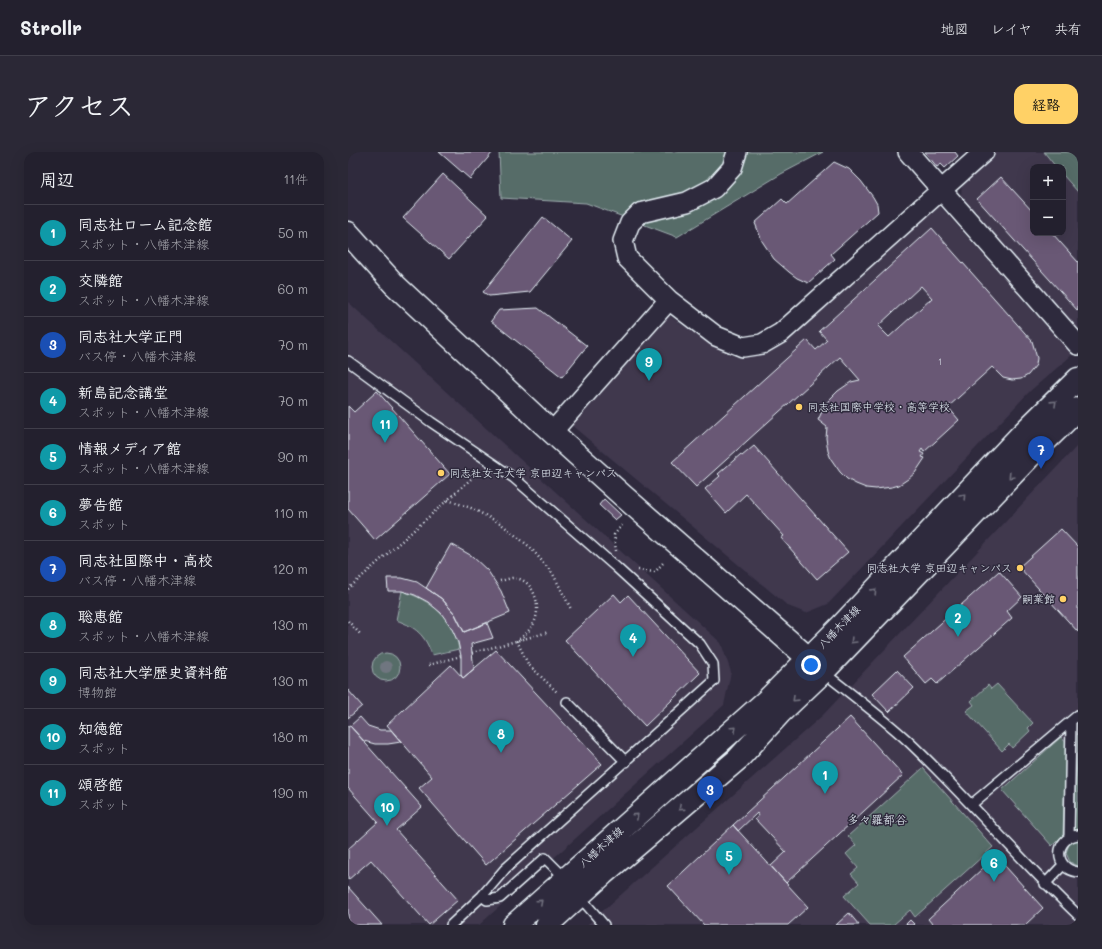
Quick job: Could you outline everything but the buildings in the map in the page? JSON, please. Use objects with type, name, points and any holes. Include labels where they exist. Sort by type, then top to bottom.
[{"type":"main road","points":[[348,233],[395,285],[552,432],[816,665]]},
{"type":"main road","name":"八幡木津線","points":[[816,665],[842,625],[1020,436],[1078,379]]},
{"type":"main road","name":"八幡木津線","points":[[514,925],[572,888],[766,700],[816,665],[1078,409]]},
{"type":"main road","name":"八幡木津線","points":[[547,925],[572,888]]},
{"type":"street","points":[[737,152],[732,168],[714,188],[687,202],[640,213],[630,223],[623,241],[627,258],[669,300],[716,336],[743,347],[762,344],[781,333],[984,152]]},
{"type":"street","points":[[908,152],[1078,345]]},
{"type":"street","points":[[552,432],[669,300]]},
{"type":"lane","points":[[348,360],[431,422],[514,478],[617,568],[700,644],[713,664],[714,681],[626,762],[505,869],[482,896],[451,925]]},
{"type":"lane","points":[[816,665],[907,740],[972,804],[1045,884],[1078,915]]},
{"type":"lane","points":[[567,702],[626,762]]},
{"type":"lane","points":[[972,804],[1075,718]]},
{"type":"lane","points":[[1075,718],[1074,836],[1065,840],[1060,850],[1060,859],[1063,865],[1073,872],[1078,872]]},
{"type":"lane","points":[[482,896],[487,900],[500,898],[545,858],[604,925]]},
{"type":"lane","points":[[1045,884],[1063,865]]},
{"type":"path","points":[[348,589],[490,462]]},
{"type":"path","points":[[447,500],[471,508],[500,523],[530,547],[553,574],[571,609]]},
{"type":"path","points":[[616,553],[614,535],[622,525]]},
{"type":"path","points":[[655,572],[663,563]]},
{"type":"path","points":[[500,581],[513,578],[524,582],[533,592],[538,607],[534,622],[529,631],[517,641]]},
{"type":"path","points":[[348,621],[361,635]]},
{"type":"path","points":[[472,653],[549,632]]},
{"type":"path","points":[[517,641],[528,664],[567,702]]},
{"type":"path","points":[[429,664],[460,656]]},
{"type":"shaded area","points":[[996,152],[1078,152],[1078,330],[961,199],[962,182]]},
{"type":"shaded area","name":"同志社国際中学校・高等学校","points":[[938,204],[1072,355],[1030,391],[828,604],[806,613],[788,606],[570,424],[667,314],[712,346],[736,357],[763,354],[790,338]]},
{"type":"shaded area","name":"同志社女子大学 京田辺キャンパス","points":[[348,302],[721,643],[731,672],[724,705],[479,925],[348,925]]},
{"type":"shaded area","name":"同志社大学 京田辺キャンパス","points":[[1078,445],[1078,925],[587,925],[823,715]]},
{"type":"green space","points":[[499,152],[823,152],[781,174],[677,237],[586,203],[501,198]]},
{"type":"green space","points":[[1044,152],[1078,152],[1078,192],[1066,178],[1066,164],[1054,164]]},
{"type":"green space","points":[[402,591],[431,605],[446,619],[452,628],[459,649],[432,655],[426,642],[419,633],[396,620]]},
{"type":"green space","points":[[386,653],[396,657],[400,667],[396,677],[386,681],[376,677],[372,667],[376,657]]},
{"type":"green space","points":[[997,684],[1033,723],[1028,728],[1030,731],[1012,748],[1009,744],[1002,751],[966,711],[974,705],[971,701],[988,685],[991,689]]},
{"type":"green space","points":[[1078,733],[1078,830],[1074,830]]},
{"type":"green space","points":[[1061,737],[1066,743],[1063,835],[1052,846],[1002,790]]},
{"type":"green space","points":[[923,768],[993,847],[915,917],[910,910],[893,925],[870,925],[844,896],[859,883],[851,874],[858,868],[846,854],[856,845],[848,836]]},
{"type":"green space","points":[[1078,840],[1078,866],[1070,862],[1066,853],[1069,844]]},
{"type":"place","name":"同志社大学歴史資料館","points":[[649,381]]},
{"type":"place","name":"同志社国際中学校・高等学校","points":[[799,407]]},
{"type":"place","name":"頌啓館","points":[[385,443]]},
{"type":"place","name":"同志社国際中・高校","points":[[1041,469]]},
{"type":"place","name":"同志社女子大学 京田辺キャンパス","points":[[441,473]]},
{"type":"place","name":"同志社大学 京田辺キャンパス","points":[[1020,568]]},
{"type":"place","name":"嗣業館","points":[[1063,599]]},
{"type":"place","name":"交隣館","points":[[958,637]]},
{"type":"place","name":"新島記念講堂","points":[[633,657]]},
{"type":"place","name":"聡恵館","points":[[501,753]]},
{"type":"place","name":"同志社ローム記念館","points":[[825,794]]},
{"type":"place","name":"同志社大学正門","points":[[710,809]]},
{"type":"place","name":"知徳館","points":[[387,826]]},
{"type":"place","name":"情報メディア館","points":[[729,875]]},
{"type":"place","name":"夢告館","points":[[994,882]]},
{"type":"district","name":"多々羅都谷","points":[[877,820]]}]
